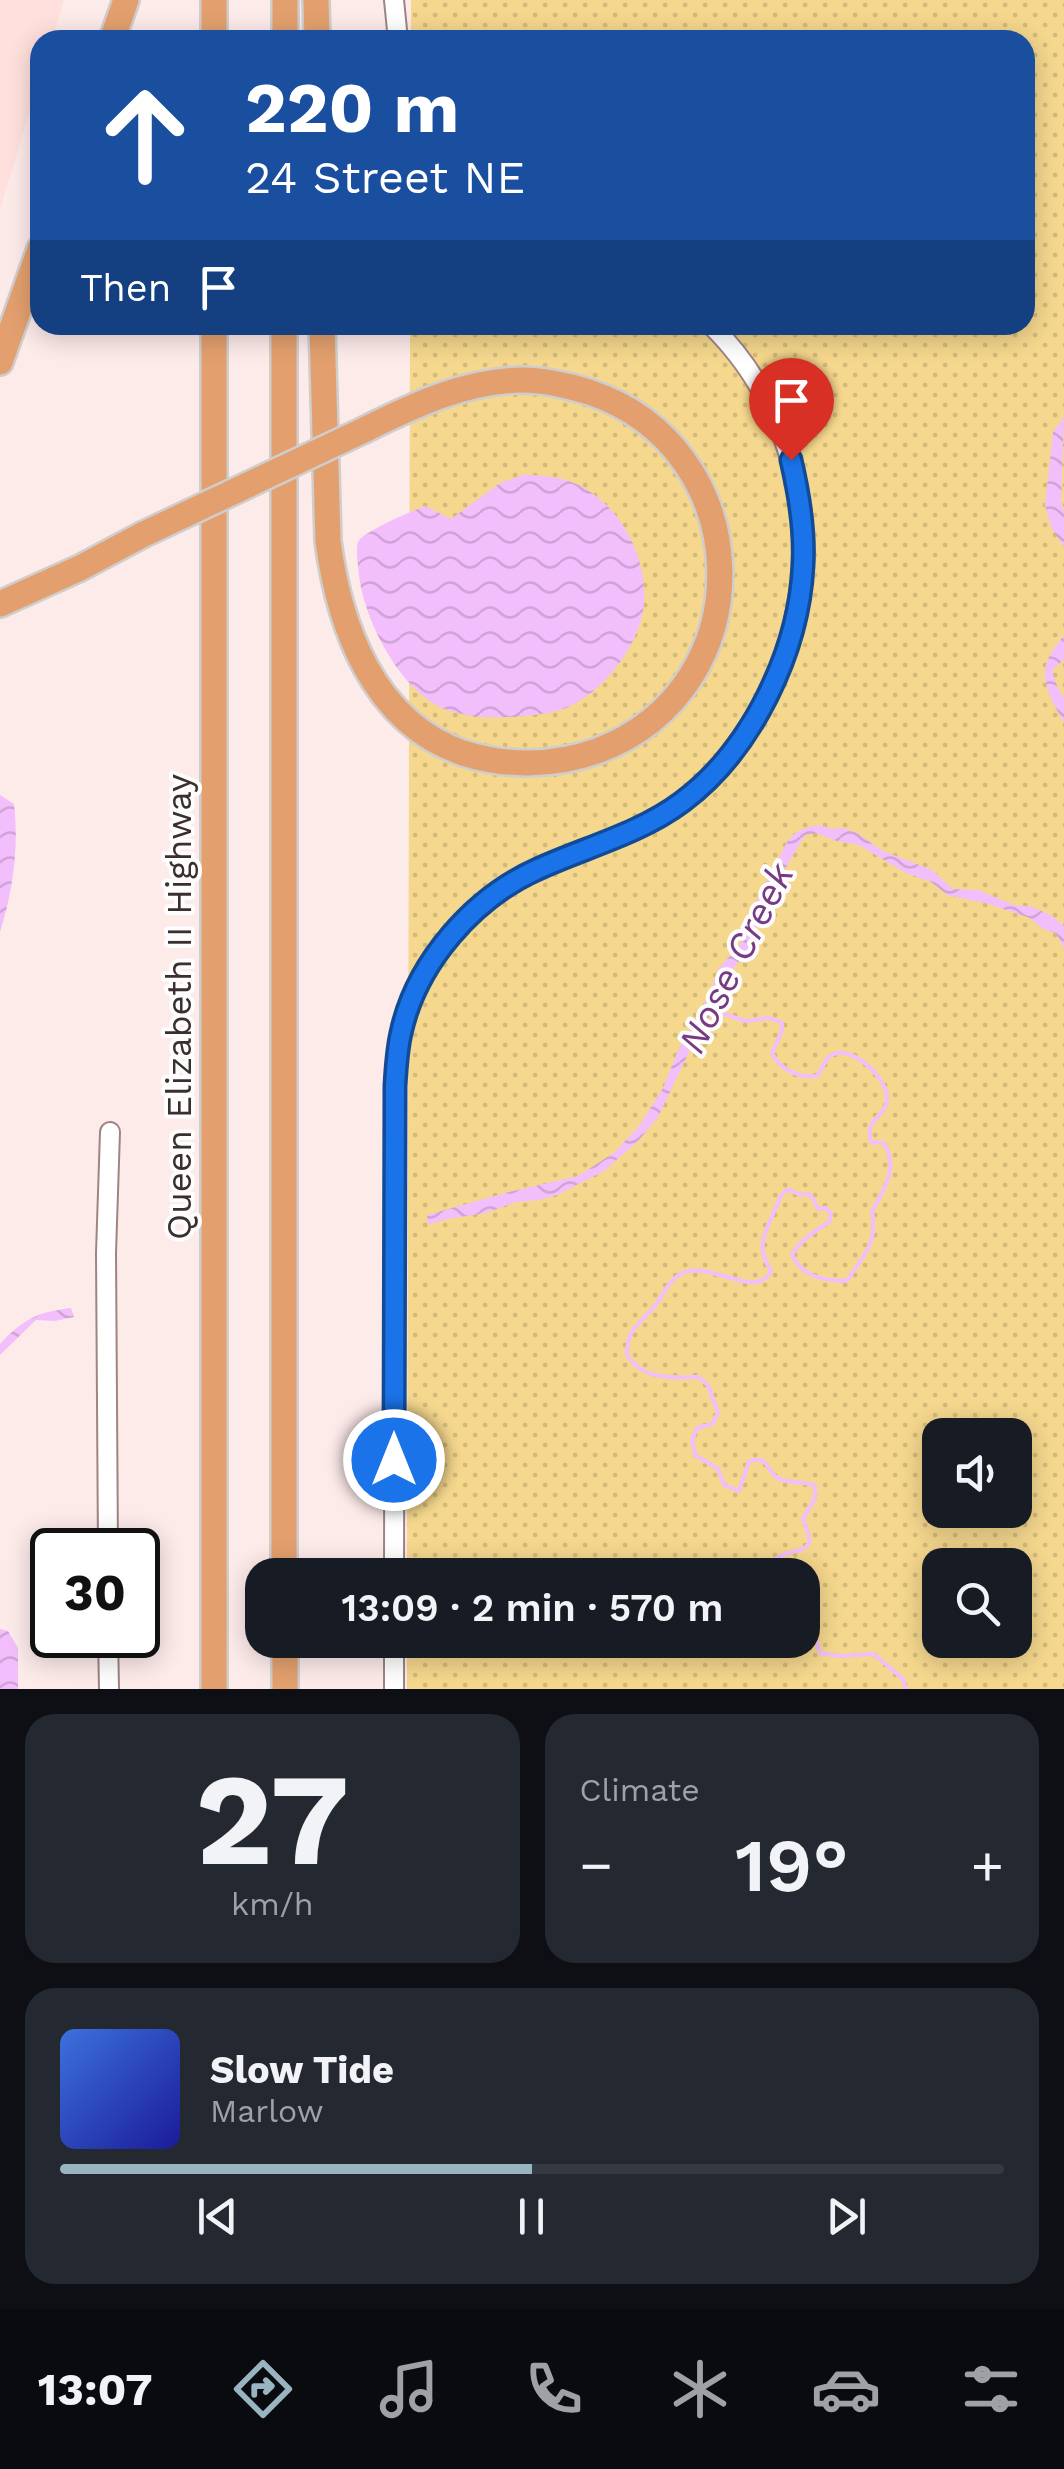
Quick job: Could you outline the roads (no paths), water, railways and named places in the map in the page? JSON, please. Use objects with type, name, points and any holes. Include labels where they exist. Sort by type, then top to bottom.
[{"type":"highway","points":[[116,30],[126,0]]},
{"type":"highway","points":[[214,0],[214,30]]},
{"type":"highway","points":[[285,0],[285,30]]},
{"type":"highway","points":[[316,0],[316,30]]},
{"type":"highway","points":[[0,362],[30,277]]},
{"type":"highway","name":"Queen Elizabeth II Highway","points":[[214,335],[214,1689]]},
{"type":"highway","points":[[284,335],[284,1558]]},
{"type":"highway","points":[[0,604],[80,568],[142,535],[325,448],[364,430],[443,394],[477,385],[549,381],[607,398],[655,429],[672,445],[700,489],[718,540],[721,565],[716,620],[697,666],[662,712],[610,746],[547,763],[483,759],[458,751],[419,728],[384,696],[348,633],[332,576],[328,541],[325,448],[322,335]]},
{"type":"highway","points":[[284,1658],[285,1689]]},
{"type":"street","points":[[394,0],[397,30]]},
{"type":"street","points":[[394,1558],[395,1102],[397,1058],[408,1012],[428,966],[446,942],[500,890],[534,870],[614,840],[682,802],[711,776],[757,714],[776,679],[791,638],[804,564],[791,460],[761,390],[719,335]]},
{"type":"street","points":[[108,1528],[106,1253],[110,1132]]},
{"type":"street","points":[[108,1658],[108,1689]]},
{"type":"street","points":[[394,1658],[394,1689]]},
{"type":"water","points":[[1064,417],[1064,547],[1051,527],[1045,505],[1053,432]]},
{"type":"water","points":[[523,475],[574,483],[613,512],[631,540],[642,571],[642,618],[618,665],[594,691],[566,708],[506,717],[454,712],[422,695],[394,664],[365,604],[358,542],[378,527],[425,506],[451,519],[500,483]]},
{"type":"water","points":[[1064,636],[1064,659],[1052,671],[1064,698],[1064,723],[1047,689],[1045,669]]},
{"type":"water","points":[[0,795],[14,804],[16,836],[11,885],[0,932]]},
{"type":"water","name":"Nose Creek","points":[[820,825],[857,833],[883,851],[932,870],[953,889],[978,890],[1052,916],[1064,926],[1064,949],[1056,933],[1043,929],[1030,918],[947,895],[931,882],[906,873],[859,845],[816,833],[805,835],[765,902],[749,949],[727,976],[719,1000],[658,1117],[639,1140],[604,1171],[557,1195],[428,1225],[427,1215],[578,1176],[615,1152],[640,1125],[663,1088],[718,969],[740,945],[754,905],[787,842],[801,830]]},
{"type":"water","points":[[71,1308],[74,1317],[36,1320],[0,1355],[0,1344],[16,1328],[40,1315]]},
{"type":"water","points":[[0,1629],[8,1631],[18,1648],[18,1689],[0,1689]]},
{"type":"waterway","name":"Nose Creek","points":[[710,1009],[745,1021],[770,1018],[782,1023],[772,1053],[780,1064],[797,1074],[817,1076],[828,1058],[838,1053],[857,1058],[875,1072],[887,1099],[870,1127],[870,1134],[871,1142],[884,1143],[890,1170],[872,1211],[869,1247],[848,1279],[814,1276],[796,1262],[792,1254],[829,1222],[831,1214],[826,1208],[818,1209],[811,1195],[788,1189],[780,1198],[763,1240],[763,1254],[771,1271],[764,1279],[744,1281],[694,1270],[683,1273],[669,1284],[629,1339],[627,1355],[641,1369],[659,1376],[698,1377],[708,1385],[718,1413],[712,1424],[697,1428],[692,1440],[695,1455],[718,1469],[724,1485],[739,1491],[749,1461],[760,1460],[779,1479],[815,1486],[815,1498],[803,1519],[809,1543],[777,1558]]},
{"type":"waterway","points":[[820,1653],[874,1654],[903,1679],[906,1689]]}]
